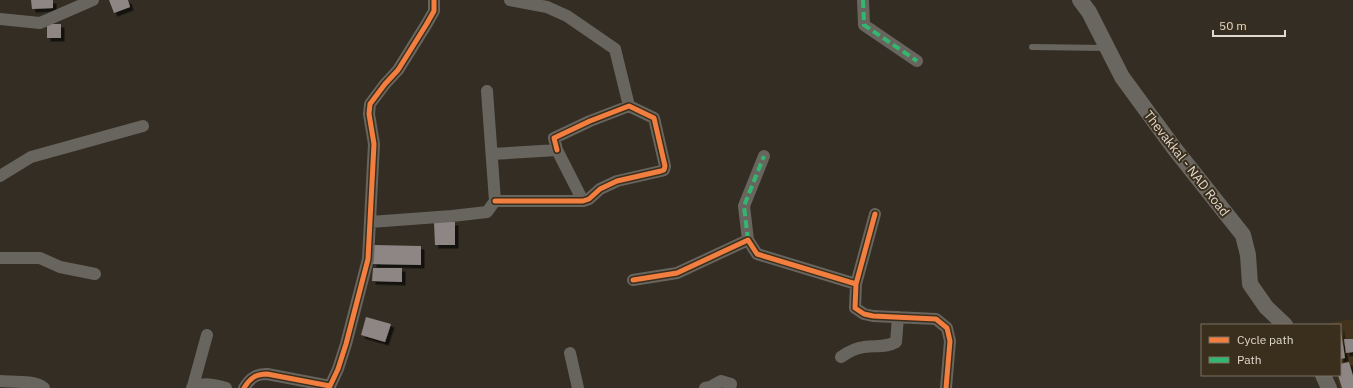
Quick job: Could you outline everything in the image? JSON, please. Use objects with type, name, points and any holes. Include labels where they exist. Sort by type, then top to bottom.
[{"type":"main road","name":"Thevakkal - NAD Road","points":[[1080,0],[1089,12],[1122,77],[1174,148],[1243,235],[1248,255],[1250,284],[1266,307],[1285,324]]},
{"type":"main road","points":[[1323,376],[1329,388]]},
{"type":"street","points":[[0,19],[40,22],[93,0]]},
{"type":"street","points":[[244,388],[254,376],[261,374],[330,386],[338,369],[346,344],[368,259],[374,144],[369,114],[370,104],[398,70],[422,31],[434,11],[434,0]]},
{"type":"street","points":[[510,0],[547,7],[567,16],[615,49],[629,106]]},
{"type":"street","points":[[863,0],[864,25],[917,61]]},
{"type":"street","points":[[370,222],[487,212],[495,201],[487,92]]},
{"type":"street","points":[[495,201],[583,201],[589,199],[600,189],[617,181],[664,170],[665,166],[654,118],[629,106],[590,121],[554,138],[557,150],[583,201]]},
{"type":"street","points":[[0,176],[31,157],[142,126]]},
{"type":"street","points":[[492,154],[557,150]]},
{"type":"street","points":[[764,156],[744,206],[748,240],[757,254],[856,284]]},
{"type":"street","points":[[875,214],[856,284],[855,308],[864,314],[873,316],[936,319],[947,328],[950,341],[946,388]]},
{"type":"street","points":[[633,280],[677,273],[748,240]]},
{"type":"street","points":[[0,258],[40,258],[60,267],[96,274]]},
{"type":"street","points":[[841,357],[852,350],[864,347],[890,346],[896,342],[898,317]]},
{"type":"street","points":[[192,387],[207,335]]},
{"type":"street","points":[[570,353],[578,388]]},
{"type":"street","points":[[0,381],[31,383],[41,385],[44,388]]},
{"type":"street","points":[[705,388],[722,381],[731,384],[730,388]]},
{"type":"street","points":[[192,387],[204,383],[226,388]]},
{"type":"lane","points":[[1032,47],[1107,48]]},
{"type":"shaded area","points":[[1353,319],[1353,388],[1340,388],[1336,376],[1341,376],[1341,324],[1327,323]]},
{"type":"building","points":[[31,0],[53,0],[53,8],[32,9]]},
{"type":"building","points":[[109,0],[128,0],[130,7],[114,13]]},
{"type":"building","points":[[47,24],[61,24],[61,38],[47,38]]},
{"type":"building","points":[[434,222],[455,222],[455,245],[435,245]]},
{"type":"building","points":[[374,245],[421,246],[421,265],[373,264]]},
{"type":"building","points":[[373,268],[402,268],[402,282],[372,281]]},
{"type":"building","points":[[366,317],[391,324],[385,342],[361,335]]},
{"type":"building","points":[[1341,332],[1345,358],[1341,359]]},
{"type":"building","points":[[1344,339],[1353,339],[1353,352],[1346,353]]},
{"type":"building","points":[[1349,362],[1353,376],[1353,388],[1342,388],[1338,376],[1341,376],[1341,364]]},
{"type":"marked path","points":[[863,0],[864,25],[917,61]]},
{"type":"marked path","points":[[748,240],[744,206],[764,156]]},
{"type":"cycle path","points":[[244,388],[254,377],[267,374],[330,386],[338,369],[346,344],[368,259],[374,144],[369,114],[370,104],[398,70],[426,25],[434,11],[434,0]]},
{"type":"cycle path","points":[[495,201],[583,201],[589,199],[600,189],[617,181],[661,171],[664,170],[665,166],[654,118],[629,106],[590,121],[554,138],[557,150]]},
{"type":"cycle path","points":[[875,214],[856,284],[855,308],[864,314],[873,316],[936,319],[947,328],[950,341],[946,388]]},
{"type":"cycle path","points":[[633,280],[677,273],[748,240],[757,254],[856,284]]}]
